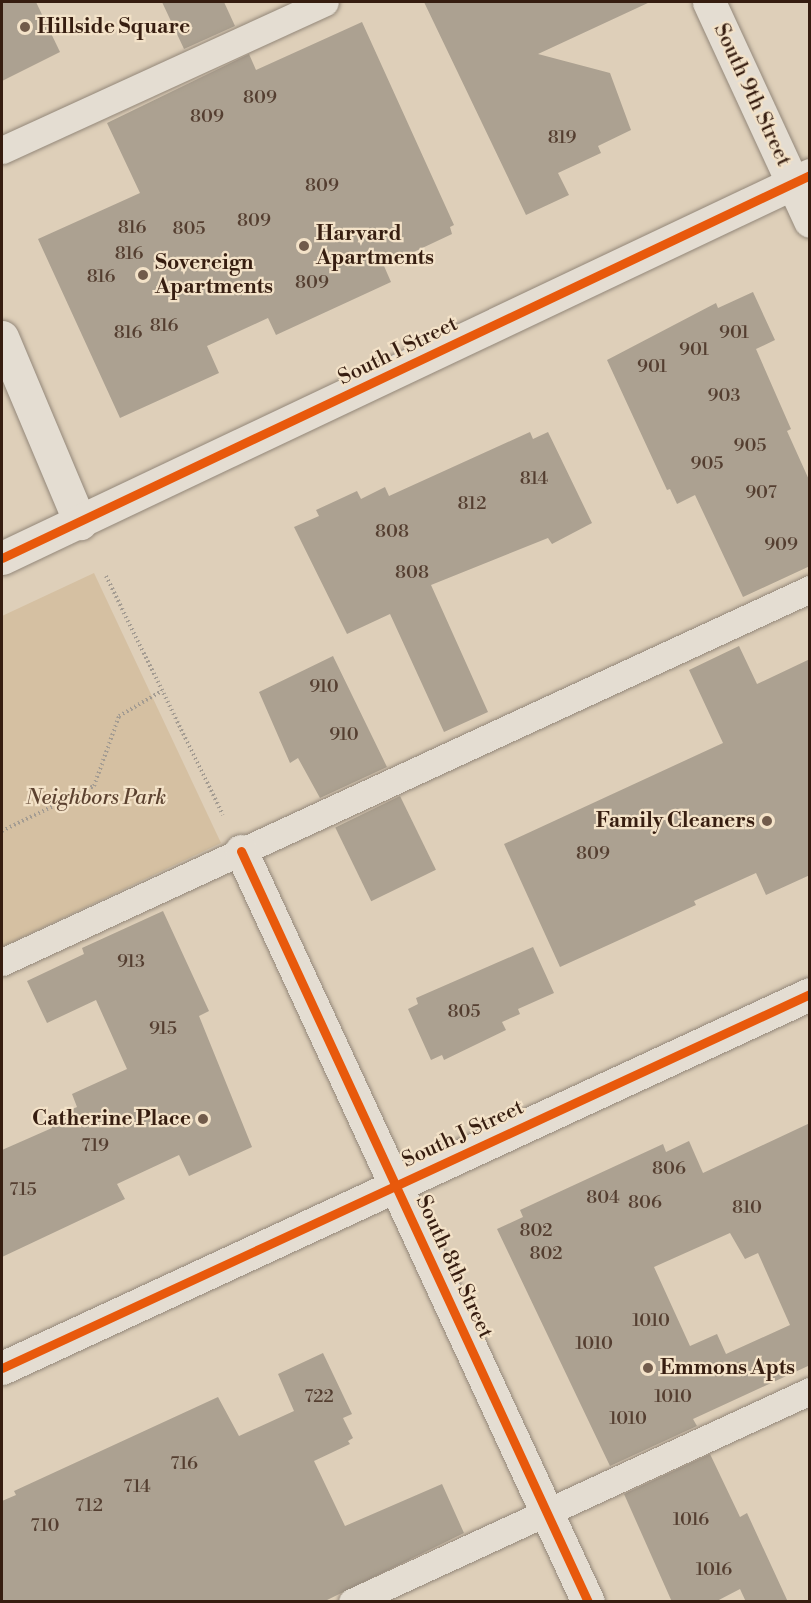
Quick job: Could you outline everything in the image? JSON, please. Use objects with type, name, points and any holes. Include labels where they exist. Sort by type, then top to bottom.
[{"type":"street","name":"South 9th Street","points":[[709,2],[801,179],[810,221]]},
{"type":"street","name":"South I Street","points":[[2,558],[801,179]]},
{"type":"street","points":[[2,337],[80,522]]},
{"type":"street","name":"South 8th Street","points":[[241,851],[588,1602]]},
{"type":"street","name":"South J Street","points":[[2,1368],[810,994]]},
{"type":"lane","points":[[2,150],[325,2]]},
{"type":"lane","points":[[2,962],[810,589]]},
{"type":"lane","points":[[352,1602],[546,1510],[810,1391]]},
{"type":"path","points":[[106,576],[241,851]]},
{"type":"path","points":[[2,831],[94,786],[119,716],[162,691]]},
{"type":"green space","name":"Neighbors Park","points":[[94,573],[221,843],[2,947],[2,616]]},
{"type":"building","name":"Hillside Square","points":[[2,2],[36,2],[60,52],[2,81]]},
{"type":"building","points":[[162,2],[224,2],[235,26],[184,49]]},
{"type":"building","points":[[424,2],[650,2],[538,54],[610,73],[631,130],[598,146],[601,153],[558,173],[569,195],[526,215]]},
{"type":"building","points":[[362,22],[454,225],[450,227],[452,234],[384,266],[391,282],[276,335],[268,318],[207,346],[219,373],[120,418],[38,239],[140,193],[107,123],[249,54],[256,70]]},
{"type":"building","points":[[753,292],[775,340],[756,349],[791,429],[787,431],[810,482],[810,566],[743,597],[695,495],[677,504],[670,489],[667,490],[607,360],[716,303],[718,308]]},
{"type":"building","points":[[530,432],[533,439],[548,432],[592,523],[552,544],[548,538],[431,585],[488,712],[444,732],[390,614],[347,634],[294,527],[319,516],[316,510],[357,491],[361,499],[385,487],[389,496]]},
{"type":"building","points":[[739,646],[757,684],[810,659],[810,875],[766,895],[756,873],[694,901],[696,905],[560,967],[504,844],[723,743],[689,670]]},
{"type":"building","points":[[333,656],[387,767],[320,798],[298,758],[290,763],[259,692]]},
{"type":"building","points":[[400,796],[436,870],[371,901],[335,828]]},
{"type":"building","points":[[163,911],[209,1011],[199,1016],[252,1147],[189,1176],[179,1155],[117,1184],[125,1199],[2,1257],[2,1150],[52,1128],[48,1120],[77,1107],[72,1094],[127,1069],[96,1000],[47,1023],[27,981],[84,954],[82,948]]},
{"type":"building","points":[[533,947],[554,993],[518,1009],[520,1014],[502,1022],[506,1030],[444,1060],[442,1055],[431,1060],[408,1009],[418,1004],[416,998]]},
{"type":"building","points":[[810,1123],[810,1370],[808,1366],[693,1419],[697,1426],[610,1466],[497,1229],[523,1217],[520,1210],[663,1144],[666,1152],[689,1141],[703,1173]],"holes":[[[730,1233],[745,1259],[758,1253],[790,1325],[726,1354],[717,1334],[690,1346],[654,1267]]]},
{"type":"building","points":[[323,1353],[352,1414],[343,1418],[353,1438],[348,1441],[350,1444],[314,1461],[345,1526],[442,1484],[464,1533],[323,1602],[2,1602],[2,1501],[16,1495],[14,1491],[218,1397],[239,1436],[294,1411],[278,1374]]},
{"type":"building","points":[[710,1454],[740,1517],[747,1513],[788,1602],[746,1602],[740,1589],[715,1602],[672,1602],[624,1494]]},
{"type":"cycle path","points":[[2,558],[810,175]]},
{"type":"cycle path","points":[[241,851],[588,1602]]},
{"type":"cycle path","points":[[2,1368],[810,994]]},
{"type":"place","name":"Hillside Square","points":[[25,27]]},
{"type":"place","name":"Harvard Apartments","points":[[304,246]]},
{"type":"place","name":"Sovereign Apartments","points":[[143,275]]},
{"type":"place","name":"Family Cleaners","points":[[767,821]]},
{"type":"place","name":"Catherine Place","points":[[203,1119]]},
{"type":"place","name":"Emmons Apts","points":[[648,1368]]}]
